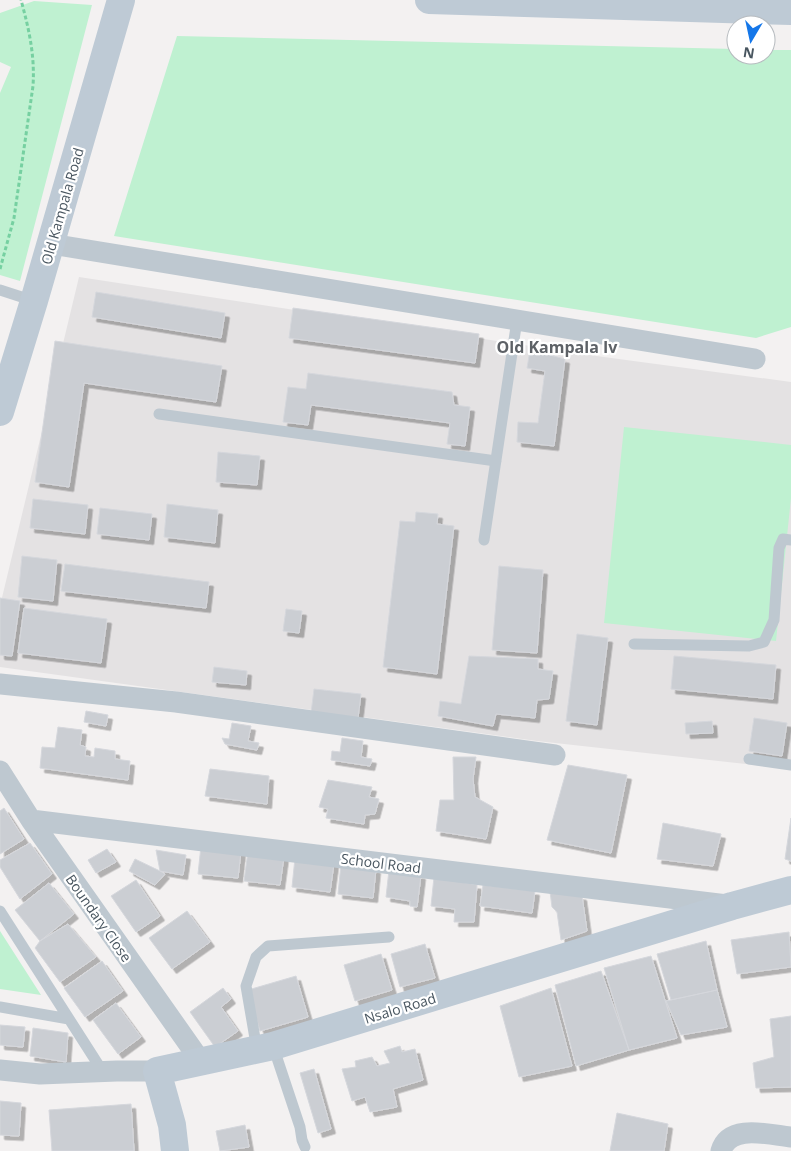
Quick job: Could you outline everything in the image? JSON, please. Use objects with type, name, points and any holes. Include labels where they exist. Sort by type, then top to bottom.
[{"type":"street","name":"Old Kampala Road","points":[[0,412],[51,244],[121,0]]},
{"type":"street","points":[[430,0],[716,4],[791,11]]},
{"type":"street","points":[[51,244],[755,359]]},
{"type":"street","points":[[0,684],[176,702],[555,755]]},
{"type":"street","name":"Boundary Close","points":[[0,771],[30,820],[202,1063]]},
{"type":"street","name":"School Road","points":[[30,820],[732,906]]},
{"type":"street","name":"Nsalo Road","points":[[0,1070],[40,1074],[157,1071],[202,1063],[265,1048],[732,906],[791,890]]},
{"type":"street","points":[[157,1071],[177,1150]]},
{"type":"street","points":[[721,1151],[722,1146],[726,1142],[738,1134],[748,1132],[791,1137]]},
{"type":"lane","points":[[0,290],[34,301]]},
{"type":"lane","points":[[484,540],[517,320]]},
{"type":"lane","points":[[159,414],[496,461]]},
{"type":"lane","points":[[634,644],[749,646],[764,642],[774,620],[779,548],[783,539],[791,540]]},
{"type":"lane","points":[[748,759],[791,765]]},
{"type":"lane","points":[[0,911],[103,1072]]},
{"type":"lane","points":[[305,1147],[300,1127],[265,1048],[246,986],[256,957],[268,946],[288,943],[389,937]]},
{"type":"lane","points":[[0,1008],[69,1019]]},
{"type":"path","points":[[0,270],[14,218],[34,86],[32,48],[21,0]]},
{"type":"shaded area","points":[[79,277],[589,355],[791,382],[791,769],[537,741],[0,667],[0,606]]},
{"type":"green space","points":[[34,1],[92,5],[20,281],[0,275],[0,93],[11,67],[0,62],[0,13]]},
{"type":"green space","points":[[177,36],[726,49],[726,65],[776,65],[776,50],[791,50],[791,327],[756,338],[114,236]]},
{"type":"green space","points":[[624,427],[791,445],[791,498],[776,641],[604,623]]},
{"type":"green space","points":[[0,931],[41,995],[0,989]]},
{"type":"building","points":[[96,292],[225,313],[221,338],[92,317]]},
{"type":"building","points":[[293,308],[479,334],[475,363],[289,338]]},
{"type":"building","points":[[55,341],[222,366],[216,402],[84,383],[69,487],[35,482]]},
{"type":"building","points":[[530,350],[565,359],[554,446],[517,442],[518,422],[538,423],[545,371],[527,368]]},
{"type":"building","points":[[308,373],[452,392],[454,405],[470,407],[465,446],[447,444],[450,423],[311,405],[308,425],[283,422],[288,387],[306,389]]},
{"type":"building","points":[[218,452],[260,456],[257,485],[216,482]]},
{"type":"building","points":[[33,499],[88,505],[85,534],[30,528]]},
{"type":"building","points":[[167,504],[218,510],[215,543],[164,537]]},
{"type":"building","points":[[100,508],[152,514],[149,540],[97,534]]},
{"type":"building","points":[[416,512],[438,514],[437,524],[454,526],[437,674],[383,667],[400,521],[415,522]]},
{"type":"building","points":[[22,556],[57,560],[53,601],[18,597]]},
{"type":"building","points":[[65,564],[209,582],[206,608],[61,591]]},
{"type":"building","points":[[499,566],[543,570],[537,653],[492,650]]},
{"type":"building","points":[[0,598],[20,601],[12,656],[0,655]]},
{"type":"building","points":[[24,608],[107,619],[101,663],[18,653]]},
{"type":"building","points":[[286,609],[302,611],[299,633],[283,631]]},
{"type":"building","points":[[577,634],[608,638],[597,725],[566,721]]},
{"type":"building","points":[[469,656],[538,659],[538,669],[553,671],[549,699],[537,700],[535,718],[496,714],[493,726],[438,716],[440,701],[461,704]]},
{"type":"building","points":[[674,656],[776,665],[773,699],[671,689]]},
{"type":"building","points":[[214,667],[247,671],[246,685],[212,682]]},
{"type":"building","points":[[314,689],[361,694],[358,718],[311,713]]},
{"type":"building","points":[[86,711],[108,715],[106,726],[84,722]]},
{"type":"building","points":[[754,718],[787,723],[782,756],[749,751]]},
{"type":"building","points":[[712,721],[713,733],[686,734],[685,723]]},
{"type":"building","points":[[232,723],[251,726],[248,741],[259,743],[257,750],[225,744],[222,738],[229,739]]},
{"type":"building","points":[[58,727],[82,730],[80,745],[86,747],[85,756],[94,757],[95,748],[115,751],[115,759],[130,761],[128,780],[40,768],[42,747],[55,748]]},
{"type":"building","points":[[342,738],[363,741],[361,757],[372,759],[370,766],[331,760],[332,751],[340,752]]},
{"type":"building","points":[[453,757],[476,757],[473,779],[475,797],[493,807],[486,839],[436,831],[440,800],[454,800]]},
{"type":"building","points":[[568,765],[627,775],[611,853],[547,840]]},
{"type":"building","points":[[210,769],[269,776],[267,804],[205,796]]},
{"type":"building","points":[[328,780],[372,787],[369,797],[379,799],[375,814],[365,815],[364,824],[326,818],[328,809],[319,807]]},
{"type":"building","points":[[4,808],[24,839],[0,854],[0,811]]},
{"type":"building","points":[[791,818],[791,861],[785,859]]},
{"type":"building","points":[[663,823],[721,834],[713,866],[657,859]]},
{"type":"building","points":[[30,843],[52,874],[20,899],[0,867],[0,860]]},
{"type":"building","points":[[201,846],[241,851],[238,878],[198,874]]},
{"type":"building","points":[[107,849],[116,862],[96,873],[88,860]]},
{"type":"building","points":[[156,850],[186,855],[183,875],[160,871]]},
{"type":"building","points":[[248,851],[284,856],[280,885],[244,881]]},
{"type":"building","points":[[295,858],[334,863],[330,892],[292,887]]},
{"type":"building","points":[[135,859],[165,874],[155,885],[129,871]]},
{"type":"building","points":[[341,864],[376,869],[373,898],[338,894]]},
{"type":"building","points":[[389,870],[421,875],[417,907],[410,906],[410,901],[386,897]]},
{"type":"building","points":[[434,877],[477,885],[474,922],[454,922],[455,909],[431,906]]},
{"type":"building","points":[[136,880],[160,916],[136,932],[111,896]]},
{"type":"building","points":[[49,883],[74,914],[40,941],[15,910]]},
{"type":"building","points":[[483,885],[535,891],[532,913],[480,906]]},
{"type":"building","points":[[550,892],[582,896],[587,931],[561,940],[557,912],[552,907]]},
{"type":"building","points":[[187,911],[210,942],[172,969],[149,938]]},
{"type":"building","points":[[68,924],[96,957],[60,982],[35,948],[40,941]]},
{"type":"building","points":[[789,932],[791,967],[737,974],[731,940]]},
{"type":"building","points":[[706,941],[717,990],[671,1000],[657,954]]},
{"type":"building","points":[[425,944],[435,978],[400,987],[391,954]]},
{"type":"building","points":[[381,954],[392,990],[355,1001],[344,965]]},
{"type":"building","points":[[651,956],[677,1038],[629,1050],[604,968]]},
{"type":"building","points":[[102,961],[123,991],[85,1017],[64,988]]},
{"type":"building","points":[[601,971],[629,1050],[576,1066],[555,985]]},
{"type":"building","points":[[296,976],[308,1017],[260,1031],[248,990]]},
{"type":"building","points":[[223,988],[231,999],[221,1007],[238,1031],[215,1047],[190,1012]]},
{"type":"building","points":[[551,988],[572,1066],[519,1077],[500,1006]]},
{"type":"building","points":[[717,990],[727,1027],[681,1035],[666,1001]]},
{"type":"building","points":[[116,1003],[141,1037],[118,1054],[93,1020]]},
{"type":"building","points":[[791,1016],[791,1087],[756,1088],[753,1063],[774,1057],[770,1019]]},
{"type":"building","points":[[0,1025],[25,1027],[23,1047],[0,1045]]},
{"type":"building","points":[[33,1028],[68,1033],[66,1062],[30,1056]]},
{"type":"building","points":[[400,1046],[402,1052],[415,1049],[423,1080],[393,1089],[397,1107],[370,1112],[365,1097],[352,1101],[342,1069],[356,1067],[355,1061],[372,1057],[377,1066],[390,1063],[384,1051]]},
{"type":"building","points":[[314,1069],[331,1129],[318,1133],[300,1073]]},
{"type":"building","points":[[0,1101],[21,1103],[19,1136],[0,1135]]},
{"type":"building","points":[[131,1104],[134,1151],[52,1151],[49,1110]]},
{"type":"building","points":[[617,1113],[668,1124],[664,1151],[610,1151]]},
{"type":"building","points":[[245,1125],[249,1147],[220,1151],[216,1131]]},
{"type":"district","name":"Old Kampala Iv","points":[[557,347]]}]
